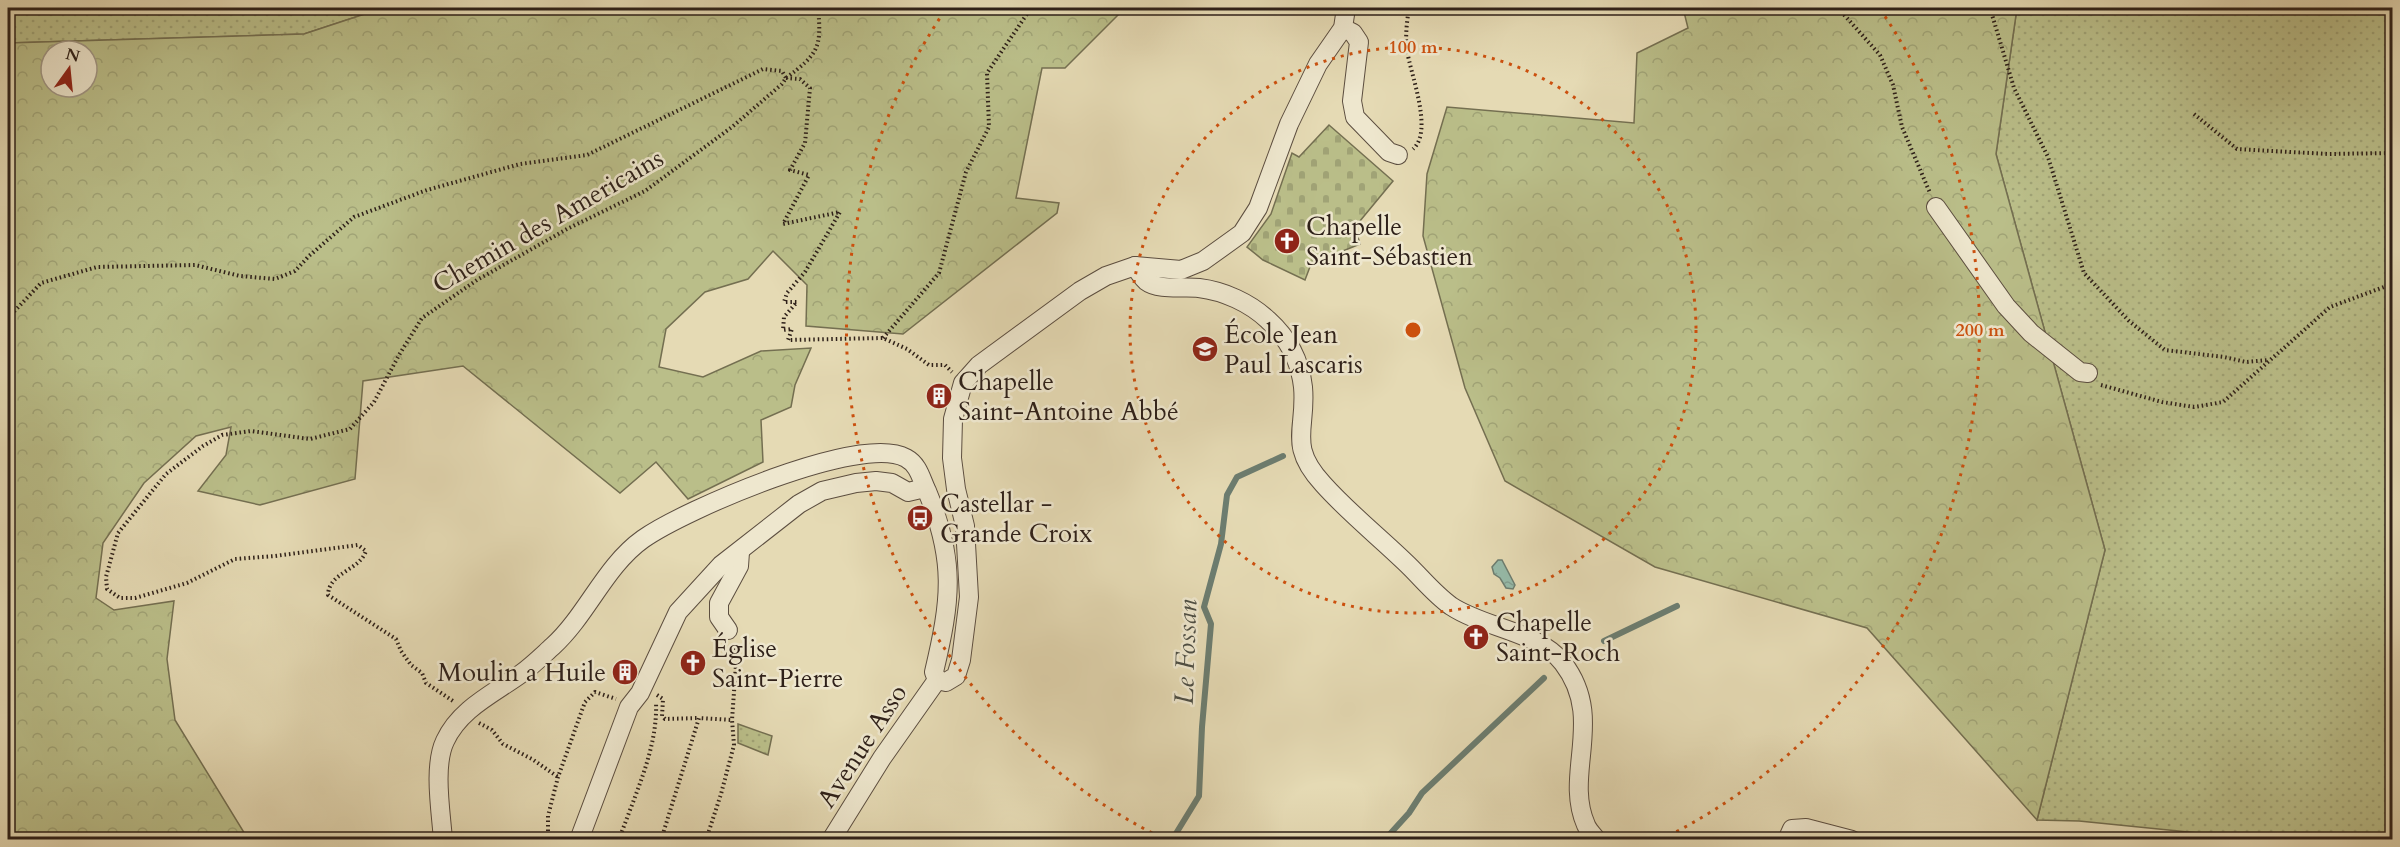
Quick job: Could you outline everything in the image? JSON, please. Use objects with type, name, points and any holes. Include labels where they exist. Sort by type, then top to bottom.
[{"type":"street","points":[[443,840],[441,759],[444,743],[452,728],[465,713],[525,671],[559,640],[625,555],[644,539],[721,499],[778,476],[843,457],[883,453],[905,457],[917,466],[938,517],[949,573],[946,620],[934,672],[937,680],[946,682],[956,676],[961,660],[969,597],[965,526],[956,489],[952,458],[953,419],[963,383],[979,365],[1080,291],[1106,276],[1135,266],[1181,270],[1203,261],[1242,233],[1258,208],[1289,124],[1318,64],[1343,27],[1346,8]]},
{"type":"street","points":[[1343,27],[1353,33],[1359,42],[1352,101],[1355,117],[1389,152],[1398,155]]},
{"type":"street","points":[[1936,207],[2006,306],[2031,333],[2080,372],[2088,374]]},
{"type":"street","points":[[1135,266],[1147,281],[1159,286],[1201,288],[1223,293],[1266,318],[1284,335],[1296,358],[1303,387],[1299,434],[1303,455],[1322,483],[1451,606],[1543,646],[1562,662],[1575,683],[1582,705],[1584,725],[1579,797],[1586,826],[1597,840]]},
{"type":"street","points":[[579,840],[629,707],[640,693],[678,612],[721,565],[799,504],[822,491],[876,481],[892,483],[908,492],[925,488]]},
{"type":"street","points":[[728,630],[718,617],[718,603],[739,566],[740,552]]},
{"type":"street","name":"Avenue Asso","points":[[831,840],[882,758],[937,680]]},
{"type":"street","points":[[1787,840],[1792,829],[1806,828],[1851,840]]},
{"type":"path","points":[[786,78],[809,61],[817,48],[820,30],[818,8]]},
{"type":"path","points":[[883,338],[939,273],[966,172],[989,127],[987,73],[1031,8]]},
{"type":"path","points":[[1398,155],[1408,154],[1417,146],[1422,130],[1407,50],[1406,23],[1409,8]]},
{"type":"path","points":[[1838,8],[1880,55],[1893,85],[1902,127],[1936,207]]},
{"type":"path","points":[[1990,8],[2014,88],[2048,157],[2084,273],[2129,321],[2165,350],[2246,362],[2268,360]]},
{"type":"path","name":"Chemin des Americains","points":[[8,318],[41,283],[97,267],[195,265],[240,276],[275,279],[295,271],[309,256],[354,218],[427,190],[520,164],[587,155],[763,69],[782,71],[786,78],[782,84],[732,127],[645,191],[547,240],[477,280],[422,318],[374,402],[350,429],[310,439],[251,431],[222,435],[202,446],[166,474],[118,533],[106,577],[107,589],[120,598],[135,598],[187,583],[235,559],[358,545],[366,551],[363,559],[337,577],[328,587],[328,596],[396,639],[401,651],[411,665],[422,673],[426,683],[452,699],[465,713]]},
{"type":"path","points":[[786,78],[800,79],[810,88],[805,144],[790,170],[809,175],[783,224],[840,212],[805,272],[788,293],[784,302],[797,302],[784,317],[783,330],[792,329],[788,340],[883,338],[929,365],[945,365],[963,383]]},
{"type":"path","points":[[2194,114],[2237,149],[2328,154],[2392,153]]},
{"type":"path","points":[[2088,374],[2100,384],[2162,402],[2194,407],[2223,402],[2330,307],[2392,284]]},
{"type":"path","points":[[706,840],[722,794],[734,745],[732,720],[736,664]]},
{"type":"path","points":[[548,840],[548,816],[558,777],[585,702],[595,692],[625,702],[629,707]]},
{"type":"path","points":[[619,840],[648,756],[656,722],[655,693]]},
{"type":"path","points":[[663,699],[662,716],[665,719],[732,720]]},
{"type":"path","points":[[465,713],[492,730],[503,744],[558,777]]},
{"type":"path","points":[[661,840],[699,718]]},
{"type":"green space","points":[[8,8],[383,8],[304,34],[99,40],[39,39],[39,42],[8,43]]},
{"type":"green space","points":[[383,8],[1125,8],[1065,68],[1042,68],[1016,198],[1059,203],[1057,213],[903,334],[806,326],[807,285],[773,251],[748,279],[705,292],[666,329],[659,367],[703,377],[761,351],[811,348],[795,385],[791,407],[761,420],[763,462],[688,499],[656,462],[620,493],[463,366],[363,381],[355,479],[260,505],[198,491],[226,455],[231,427],[196,436],[144,483],[103,543],[96,598],[114,610],[174,601],[167,659],[175,720],[248,839],[8,839],[8,43],[39,42],[39,99],[99,99],[99,40],[304,34]]},
{"type":"green space","points":[[1683,8],[2017,8],[1996,154],[2105,550],[2037,820],[1867,628],[1655,567],[1505,481],[1465,388],[1423,236],[1427,174],[1447,107],[1634,123],[1637,53],[1688,28]]},
{"type":"green space","points":[[2017,8],[2392,8],[2392,839],[2258,839],[2079,821],[2037,820],[2105,550],[1996,154]]},
{"type":"green space","points":[[1329,125],[1393,181],[1355,227],[1360,244],[1311,264],[1305,280],[1263,260],[1247,247],[1271,214],[1292,153],[1299,157]]},
{"type":"green space","points":[[738,724],[772,736],[768,755],[738,743]]},
{"type":"water","points":[[1498,560],[1502,560],[1515,585],[1513,589],[1506,588],[1500,578],[1494,574],[1492,567]]},
{"type":"waterway","name":"Le Fossan","points":[[1172,840],[1199,796],[1202,727],[1211,624],[1204,607],[1221,544],[1227,495],[1237,477],[1283,456]]},
{"type":"waterway","points":[[1604,641],[1677,606]]},
{"type":"waterway","points":[[1388,840],[1389,835],[1409,813],[1422,793],[1544,678]]},
{"type":"place","name":"Chapelle Saint-Sébastien","points":[[1287,241]]},
{"type":"place","name":"École Jean Paul Lascaris","points":[[1205,349]]},
{"type":"place","name":"Chapelle Saint-Antoine Abbé","points":[[939,396]]},
{"type":"place","name":"Castellar - Grande Croix","points":[[920,518]]},
{"type":"place","name":"Chapelle Saint-Roch","points":[[1476,637]]},
{"type":"place","name":"Église Saint-Pierre","points":[[693,663]]},
{"type":"place","name":"Moulin a Huile","points":[[625,672]]}]
